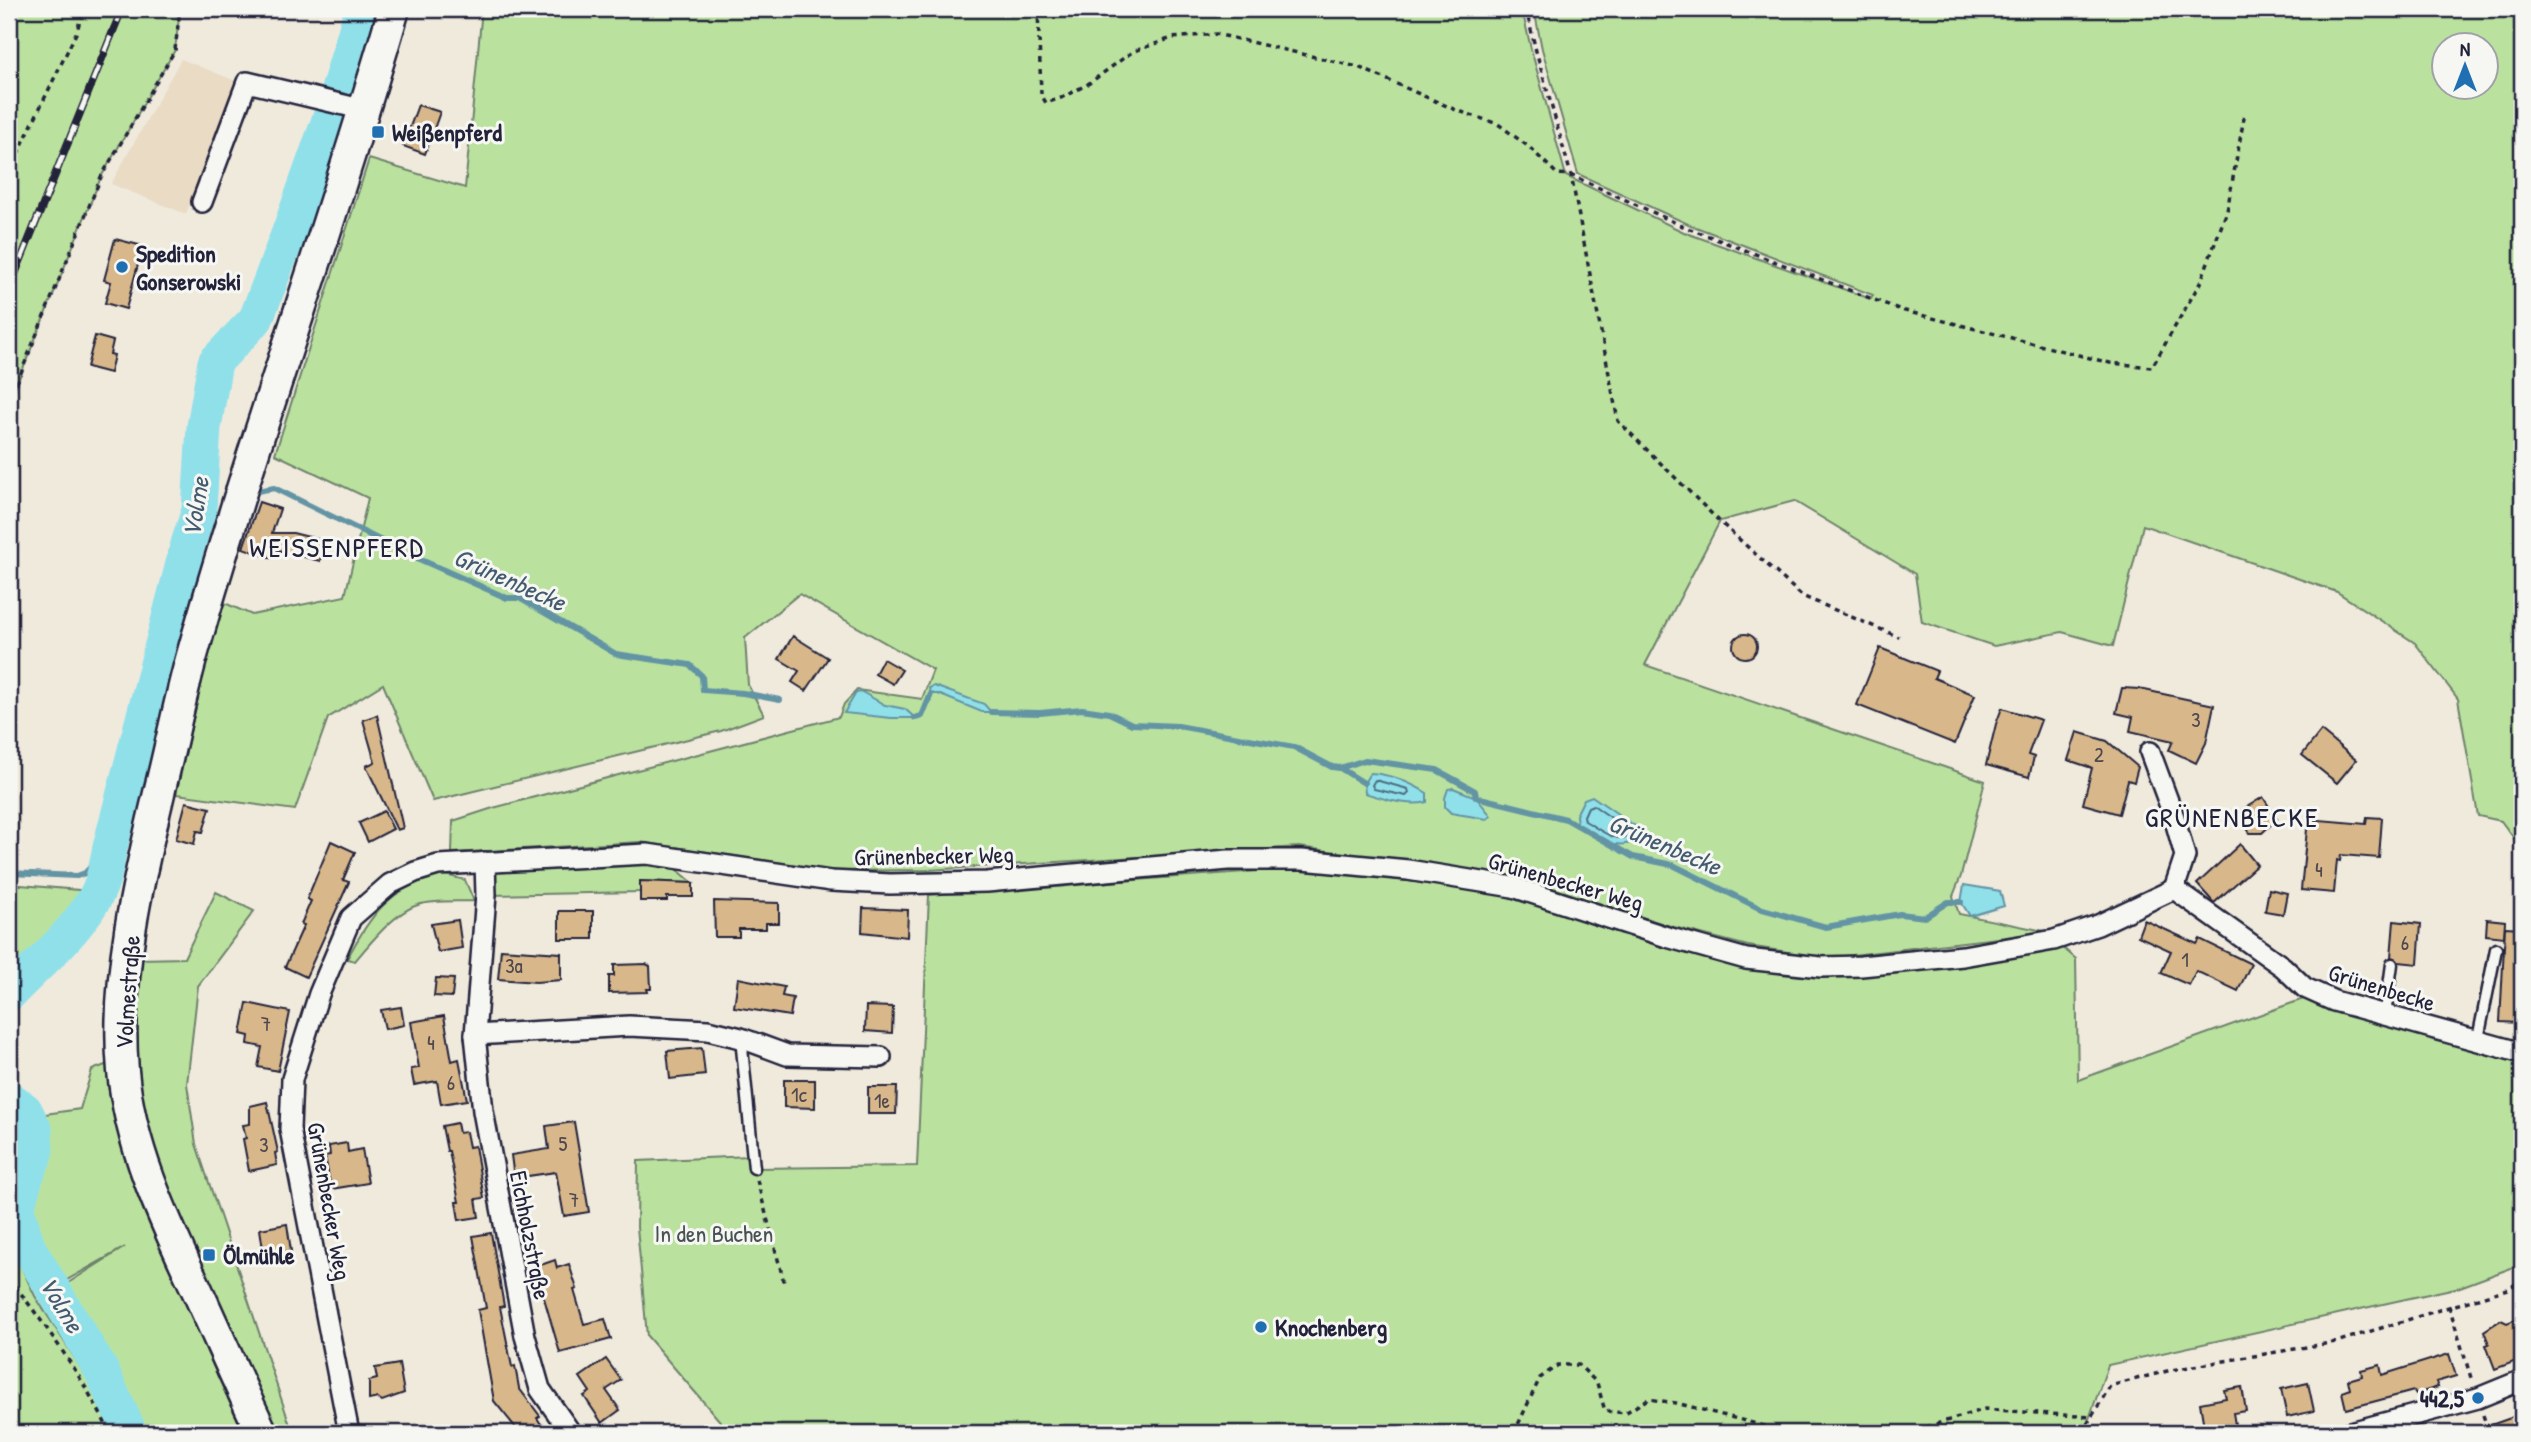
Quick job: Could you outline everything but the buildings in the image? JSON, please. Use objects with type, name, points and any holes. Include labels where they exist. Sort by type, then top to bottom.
[{"type":"main road","points":[[356,108],[394,9]]},
{"type":"main road","name":"Volmestraße","points":[[262,1433],[162,1213],[129,1113],[123,1072],[121,1014],[132,925],[146,846],[192,655],[356,108]]},
{"type":"street","points":[[202,202],[247,82],[356,108]]},
{"type":"street","points":[[2150,752],[2185,856],[2174,889]]},
{"type":"street","name":"Grünenbecker Weg","points":[[349,1433],[290,1129],[292,1079],[319,994],[351,918],[390,884],[438,865],[647,854],[831,881],[890,884],[987,882],[1228,860],[1301,860],[1408,870],[1513,887],[1667,937],[1746,959],[1821,967],[1963,956],[2054,940],[2098,925],[2174,889]]},
{"type":"street","name":"Eichholzstraße","points":[[485,862],[486,895],[475,1035],[483,1111],[526,1336],[540,1389],[571,1433]]},
{"type":"street","name":"Grünenbecke","points":[[2174,889],[2283,967],[2305,988],[2334,1001],[2522,1053]]},
{"type":"street","points":[[475,1035],[629,1026],[708,1030],[741,1038],[787,1055],[881,1057]]},
{"type":"street","points":[[2347,1433],[2478,1398],[2522,1380]]},
{"type":"lane","points":[[2478,1039],[2496,949]]},
{"type":"lane","points":[[2385,1015],[2392,964]]},
{"type":"lane","points":[[741,1038],[754,1168]]},
{"type":"path","points":[[9,172],[77,31],[83,9]]},
{"type":"path","points":[[9,402],[101,177],[175,50],[180,9]]},
{"type":"path","points":[[1038,9],[1041,93],[1046,103],[1088,84],[1132,52],[1172,38],[1216,34],[1358,67],[1456,110],[1498,124],[1529,147],[1556,174],[1571,175],[1685,227],[1901,310],[2110,363],[2152,367],[2202,281],[2228,211],[2245,112]]},
{"type":"path","points":[[1526,9],[1571,175],[1618,421],[1720,522],[1802,596],[1899,637]]},
{"type":"path","points":[[754,1168],[785,1286]]},
{"type":"path","points":[[9,1278],[51,1332],[97,1405],[110,1433]]},
{"type":"path","points":[[2082,1433],[2110,1386],[2171,1370],[2336,1342],[2522,1282]]},
{"type":"path","points":[[2449,1306],[2489,1433]]},
{"type":"path","points":[[1514,1433],[1540,1378],[1558,1365],[1578,1365],[1597,1383],[1605,1411],[1625,1413],[1648,1399],[1676,1403],[1785,1433]]},
{"type":"path","points":[[1907,1433],[1937,1426],[1985,1409],[2091,1417]]},
{"type":"shaded area","points":[[181,59],[236,81],[186,214],[111,184]]},
{"type":"green space","points":[[9,9],[180,9],[175,50],[101,177],[9,403]]},
{"type":"green space","points":[[482,9],[1522,9],[1566,176],[1686,233],[1871,299],[1873,295],[1688,224],[1578,174],[1542,49],[1534,9],[2522,9],[2522,849],[2501,821],[2478,816],[2458,699],[2415,643],[2337,592],[2143,525],[2113,646],[2062,632],[1994,646],[1922,622],[1915,574],[1794,501],[1720,521],[1645,665],[1985,781],[1961,876],[1953,896],[1959,914],[2049,932],[1827,958],[1748,946],[1670,926],[1516,877],[1299,847],[928,870],[834,871],[640,842],[452,853],[453,821],[493,808],[839,717],[844,704],[857,690],[922,699],[933,670],[799,594],[745,638],[748,685],[764,715],[721,731],[433,801],[383,684],[328,718],[295,810],[176,794],[220,601],[252,615],[345,596],[368,498],[275,454],[369,159],[465,188]]},
{"type":"green space","points":[[647,854],[673,866],[693,883],[641,881],[640,892],[486,895],[485,868]]},
{"type":"green space","name":"In den Buchen","points":[[1300,868],[1508,893],[1691,954],[1826,977],[1951,967],[2062,947],[2076,959],[2078,1080],[2309,997],[2522,1064],[2522,1264],[2460,1287],[2108,1365],[2084,1433],[730,1433],[647,1336],[637,1227],[638,1161],[750,1156],[754,1168],[917,1166],[929,895]]},
{"type":"green space","points":[[442,874],[465,880],[474,901],[430,902],[409,909],[384,929],[355,961],[347,959],[365,928],[384,904],[409,887]]},
{"type":"green space","points":[[9,884],[90,891],[76,927],[61,955],[39,978],[9,1002]]},
{"type":"green space","points":[[216,892],[254,911],[198,986],[187,1084],[196,1144],[292,1431],[338,1427],[339,1433],[278,1433],[239,1353],[156,1157],[141,1090],[135,1024],[139,959],[184,958]]},
{"type":"green space","points":[[108,1064],[111,1097],[119,1134],[248,1433],[139,1433],[68,1283],[125,1247],[44,1293],[20,1244],[24,1210],[34,1178],[36,1154],[9,1170],[9,1109],[17,1118],[80,1109],[92,1070]]},
{"type":"green space","points":[[9,1241],[35,1296],[101,1399],[119,1433],[9,1433]]},
{"type":"water","points":[[934,686],[984,704],[991,712],[982,712],[938,694],[931,694],[929,688]]},
{"type":"water","points":[[862,692],[885,705],[905,709],[915,718],[844,713],[856,693]]},
{"type":"water","points":[[1370,773],[1393,777],[1413,785],[1427,793],[1427,802],[1404,803],[1365,793],[1364,783]]},
{"type":"water","points":[[1453,788],[1476,797],[1491,816],[1487,819],[1451,813],[1445,807],[1445,798],[1448,789]]},
{"type":"water","points":[[1592,796],[1635,826],[1638,840],[1621,845],[1614,844],[1599,839],[1577,825],[1576,815],[1584,799]]},
{"type":"water","points":[[1653,842],[1677,849],[1682,854],[1679,859],[1653,851],[1650,844]]},
{"type":"water","points":[[1964,885],[2000,891],[2004,906],[1970,916],[1961,902]]},
{"type":"waterway","name":"Volme","points":[[9,994],[73,928],[101,884],[199,510],[204,427],[215,362],[256,319],[331,114],[362,9]]},
{"type":"waterway","name":"Grünenbecke","points":[[200,465],[210,466]]},
{"type":"waterway","name":"Grünenbecke","points":[[257,491],[274,488],[410,555],[507,598],[519,598],[616,654],[690,665],[702,676],[703,690],[743,693],[780,700]]},
{"type":"waterway","name":"Grünenbecke","points":[[915,718],[922,716],[931,694]]},
{"type":"waterway","name":"Grünenbecke","points":[[991,712],[1040,713],[1082,709],[1109,713],[1132,724],[1178,726],[1294,747],[1332,767],[1340,768],[1365,760],[1437,770],[1475,791],[1476,797],[1566,819],[1633,857],[1673,865],[1759,908],[1826,927],[1900,914],[1925,917],[1948,902],[1961,902]]},
{"type":"waterway","points":[[1340,768],[1364,783]]},
{"type":"waterway","points":[[9,873],[77,876],[85,873],[110,847]]},
{"type":"waterway","name":"Volme","points":[[9,1098],[25,1110],[35,1130],[36,1153],[17,1208],[28,1247],[101,1370],[130,1433]]},
{"type":"railway","points":[[9,289],[122,9]]},
{"type":"place","name":"Weißenpferd","points":[[378,132]]},
{"type":"place","name":"Spedition Gonserowski","points":[[122,267]]},
{"type":"place","name":"Ölmühle","points":[[209,1255]]},
{"type":"place","name":"Knochenberg","points":[[1261,1327]]},
{"type":"place","name":"442,5","points":[[2478,1398]]},
{"type":"district","name":"WEISSENPFERD","points":[[337,547]]},
{"type":"district","name":"GRÜNENBECKE","points":[[2232,817]]}]
